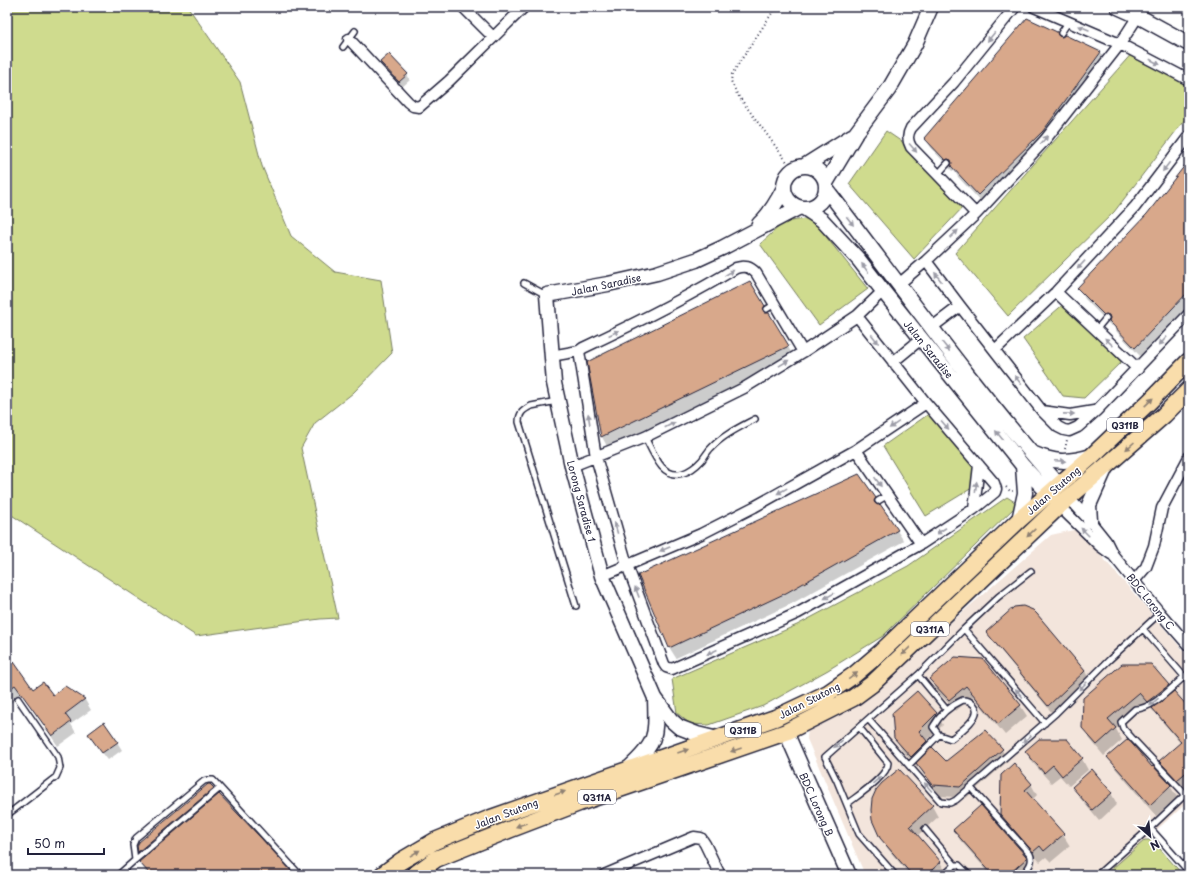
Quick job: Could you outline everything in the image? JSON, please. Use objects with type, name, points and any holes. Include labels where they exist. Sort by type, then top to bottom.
[{"type":"main road","name":"Jalan Stutong","points":[[414,875],[436,859],[580,803],[786,732],[853,698],[872,684],[1059,496],[1092,456],[1189,361]]},
{"type":"main road","name":"Jalan Stutong","points":[[382,875],[436,841],[491,818],[775,718],[828,693],[854,675],[882,652],[1019,520],[1106,466],[1164,415],[1189,390]]},
{"type":"main road","points":[[775,718],[786,732]]},
{"type":"street","points":[[463,7],[493,37]]},
{"type":"street","points":[[349,39],[408,102],[416,107],[419,107],[449,81],[524,7]]},
{"type":"street","points":[[826,187],[824,176],[820,171],[814,167],[799,166],[788,175],[784,188],[785,196],[789,202],[801,208],[816,206],[821,202],[826,187],[856,134],[889,89],[915,44],[932,7]]},
{"type":"street","points":[[976,214],[911,147],[908,143],[908,133],[954,82],[1015,7]]},
{"type":"street","points":[[1034,7],[1120,44],[1189,80]]},
{"type":"street","points":[[1118,7],[1138,16],[1189,44]]},
{"type":"street","points":[[898,284],[926,261],[976,214],[1045,140],[1120,44],[1138,16]]},
{"type":"street","points":[[806,166],[856,134]]},
{"type":"street","points":[[995,350],[1056,292],[1135,207],[1189,136]]},
{"type":"street","name":"Jalan Saradise","points":[[826,187],[931,328],[1030,452],[1059,496]]},
{"type":"street","points":[[752,232],[776,204],[784,188]]},
{"type":"street","name":"Jalan Saradise","points":[[547,295],[608,284],[657,272],[696,260],[801,208],[822,220],[860,260],[1023,466],[1059,496]]},
{"type":"street","points":[[926,261],[1042,411],[1058,427],[1069,431],[1078,426],[1096,411],[1138,369],[1189,314]]},
{"type":"street","points":[[551,356],[579,351],[696,292],[736,268],[742,266],[752,269],[756,273],[771,307],[803,352]]},
{"type":"street","points":[[572,466],[644,437],[744,388],[803,352],[857,316],[883,291]]},
{"type":"street","points":[[1056,292],[1138,369]]},
{"type":"street","name":"Lorong Saradise 1","points":[[547,295],[554,383],[572,466],[602,576],[655,698]]},
{"type":"street","name":"Jalan Saradise","points":[[931,328],[960,306]]},
{"type":"street","points":[[579,351],[590,402],[596,457],[627,566],[650,615],[664,664],[669,669],[675,669],[798,613],[921,544],[974,509],[993,494],[996,489],[994,483],[926,403],[857,316]]},
{"type":"street","points":[[894,362],[921,339]]},
{"type":"street","points":[[602,576],[700,534],[856,450],[926,403]]},
{"type":"street","points":[[1042,411],[1070,415],[1096,411]]},
{"type":"street","points":[[856,450],[921,544]]},
{"type":"street","points":[[1030,452],[1053,461],[1078,460],[1092,456]]},
{"type":"street","points":[[1134,581],[1146,567],[1154,546],[1162,508],[1189,457]]},
{"type":"street","points":[[974,509],[979,465]]},
{"type":"street","points":[[1019,520],[1025,489],[1023,466]]},
{"type":"street","points":[[1090,521],[1089,505],[1106,466]]},
{"type":"street","name":"BDC Lorong C","points":[[1059,496],[1090,521],[1106,541],[1113,555],[1189,646]]},
{"type":"street","name":"BDC Lorong C","points":[[1059,496],[1100,546],[1113,555]]},
{"type":"street","points":[[655,698],[671,720],[679,727],[697,734],[718,739]]},
{"type":"street","points":[[628,769],[644,755],[650,746],[654,734],[655,698]]},
{"type":"street","name":"BDC Lorong B","points":[[786,732],[849,875]]},
{"type":"street","points":[[604,875],[694,837],[700,838],[705,844],[720,875]]},
{"type":"lane","points":[[1061,33],[1069,21]]},
{"type":"lane","points":[[938,174],[948,163]]},
{"type":"lane","points":[[524,283],[547,295]]},
{"type":"lane","points":[[1096,330],[1106,318]]},
{"type":"lane","points":[[558,401],[527,407],[519,416],[519,422],[576,606]]},
{"type":"lane","points":[[644,437],[662,468],[675,475],[682,474],[692,469],[701,461],[711,448],[724,437],[755,419]]},
{"type":"lane","points":[[878,501],[888,495]]},
{"type":"lane","points":[[895,875],[859,834],[825,757],[918,675],[998,597],[1031,571]]},
{"type":"lane","points":[[868,719],[941,802],[950,803],[971,788],[1045,723],[1109,660],[1160,613]]},
{"type":"lane","points":[[964,629],[1045,723]]},
{"type":"lane","points":[[1143,629],[1189,682]]},
{"type":"lane","points":[[918,675],[946,710]]},
{"type":"lane","points":[[1096,875],[1150,828],[1187,793],[1132,738],[1123,728],[1121,722],[1135,709],[1142,709],[1150,706],[1184,677]]},
{"type":"lane","points":[[7,815],[56,777],[60,768],[58,757],[18,698]]},
{"type":"lane","points":[[963,700],[967,700],[971,702],[976,708],[977,712],[974,718],[951,739],[938,735],[933,727],[946,710],[963,700]]},
{"type":"lane","points":[[847,804],[881,776],[888,766],[888,763],[859,727]]},
{"type":"lane","points":[[909,765],[938,735]]},
{"type":"lane","points":[[135,860],[133,845],[136,838],[204,781],[213,780],[300,875]]},
{"type":"lane","points":[[118,875],[220,788]]},
{"type":"lane","points":[[971,788],[1030,854],[1031,861],[1023,875]]},
{"type":"lane","points":[[1150,828],[1189,872]]},
{"type":"lane","points":[[925,829],[955,865],[961,866],[969,875]]},
{"type":"lane","points":[[944,875],[955,865]]},
{"type":"path","points":[[776,7],[732,74],[731,81],[736,94],[793,170]]},
{"type":"path","points":[[1053,461],[1055,454],[1066,449],[1069,431]]},
{"type":"path","points":[[996,489],[1003,483],[1010,491],[1025,489]]},
{"type":"shaded area","points":[[1078,529],[1189,657],[1189,801],[1106,875],[960,875],[957,872],[954,875],[865,875],[807,739],[808,726],[853,708],[1051,535]]},
{"type":"green space","points":[[7,7],[188,7],[240,82],[262,166],[291,236],[335,272],[381,280],[392,353],[353,393],[315,423],[301,448],[338,618],[320,619],[196,636],[7,512]]},
{"type":"green space","points":[[1134,51],[1189,84],[1189,114],[1114,212],[1008,316],[955,253]]},
{"type":"green space","points":[[886,131],[905,144],[964,206],[914,259],[849,184]]},
{"type":"green space","points":[[811,218],[868,289],[819,325],[760,244],[784,222]]},
{"type":"green space","points":[[1066,302],[1121,362],[1084,398],[1063,396],[1023,339]]},
{"type":"green space","points":[[933,411],[933,419],[975,467],[972,488],[926,516],[883,446]]},
{"type":"green space","points":[[1007,497],[1018,504],[883,636],[828,670],[763,706],[709,725],[690,724],[677,713],[672,679],[797,625],[908,566]]},
{"type":"green space","points":[[1145,840],[1152,840],[1183,875],[1105,875]]},
{"type":"building","points":[[1027,18],[1057,32],[1059,36],[1062,37],[1065,35],[1101,52],[1043,131],[978,195],[951,166],[951,160],[945,160],[924,138]]},
{"type":"building","points":[[389,54],[408,74],[399,82],[380,62]]},
{"type":"building","points":[[1189,160],[1189,291],[1135,348],[1109,321],[1109,315],[1104,315],[1077,288],[1147,214]]},
{"type":"building","points":[[750,281],[765,306],[763,311],[765,313],[769,313],[789,346],[601,437],[587,362]]},
{"type":"building","points":[[859,474],[876,498],[874,501],[875,503],[878,505],[880,504],[898,530],[786,593],[669,648],[638,575]]},
{"type":"building","points":[[1023,606],[1033,610],[1037,614],[1085,671],[1048,706],[986,632],[1014,607]]},
{"type":"building","points":[[955,657],[983,659],[1021,705],[998,724],[966,686],[949,700],[929,679]]},
{"type":"building","points":[[14,662],[33,689],[43,682],[53,695],[65,686],[85,699],[65,714],[71,722],[52,736],[15,685],[7,691],[7,667]]},
{"type":"building","points":[[1122,664],[1151,664],[1169,685],[1147,702],[1139,693],[1108,719],[1116,728],[1097,745],[1082,728],[1083,698]]},
{"type":"building","points":[[917,691],[937,713],[919,731],[927,741],[911,757],[894,738],[892,713]]},
{"type":"building","points":[[1174,691],[1189,708],[1189,770],[1177,780],[1159,761],[1181,742],[1152,708]]},
{"type":"building","points":[[104,722],[118,742],[102,753],[88,734]]},
{"type":"building","points":[[985,730],[1003,749],[960,787],[933,785],[916,763],[932,747],[946,761]]},
{"type":"building","points":[[1039,739],[1067,739],[1083,758],[1062,776],[1053,765],[1044,773],[1025,751]]},
{"type":"building","points":[[1128,739],[1152,767],[1153,766],[1171,785],[1150,805],[1107,757]]},
{"type":"building","points":[[1014,763],[1032,784],[1025,790],[1064,834],[1044,851],[1040,846],[1033,852],[1000,814],[1001,775]]},
{"type":"building","points":[[899,769],[933,805],[910,826],[941,862],[926,875],[912,875],[880,838],[872,820],[872,799],[876,790]]},
{"type":"building","points":[[1092,769],[1112,793],[1092,810],[1072,787]]},
{"type":"building","points":[[208,784],[214,788],[138,852],[137,846],[139,842]]},
{"type":"building","points":[[219,794],[295,875],[151,875],[139,862]]},
{"type":"building","points":[[981,805],[1027,858],[1008,875],[993,875],[953,830]]}]
